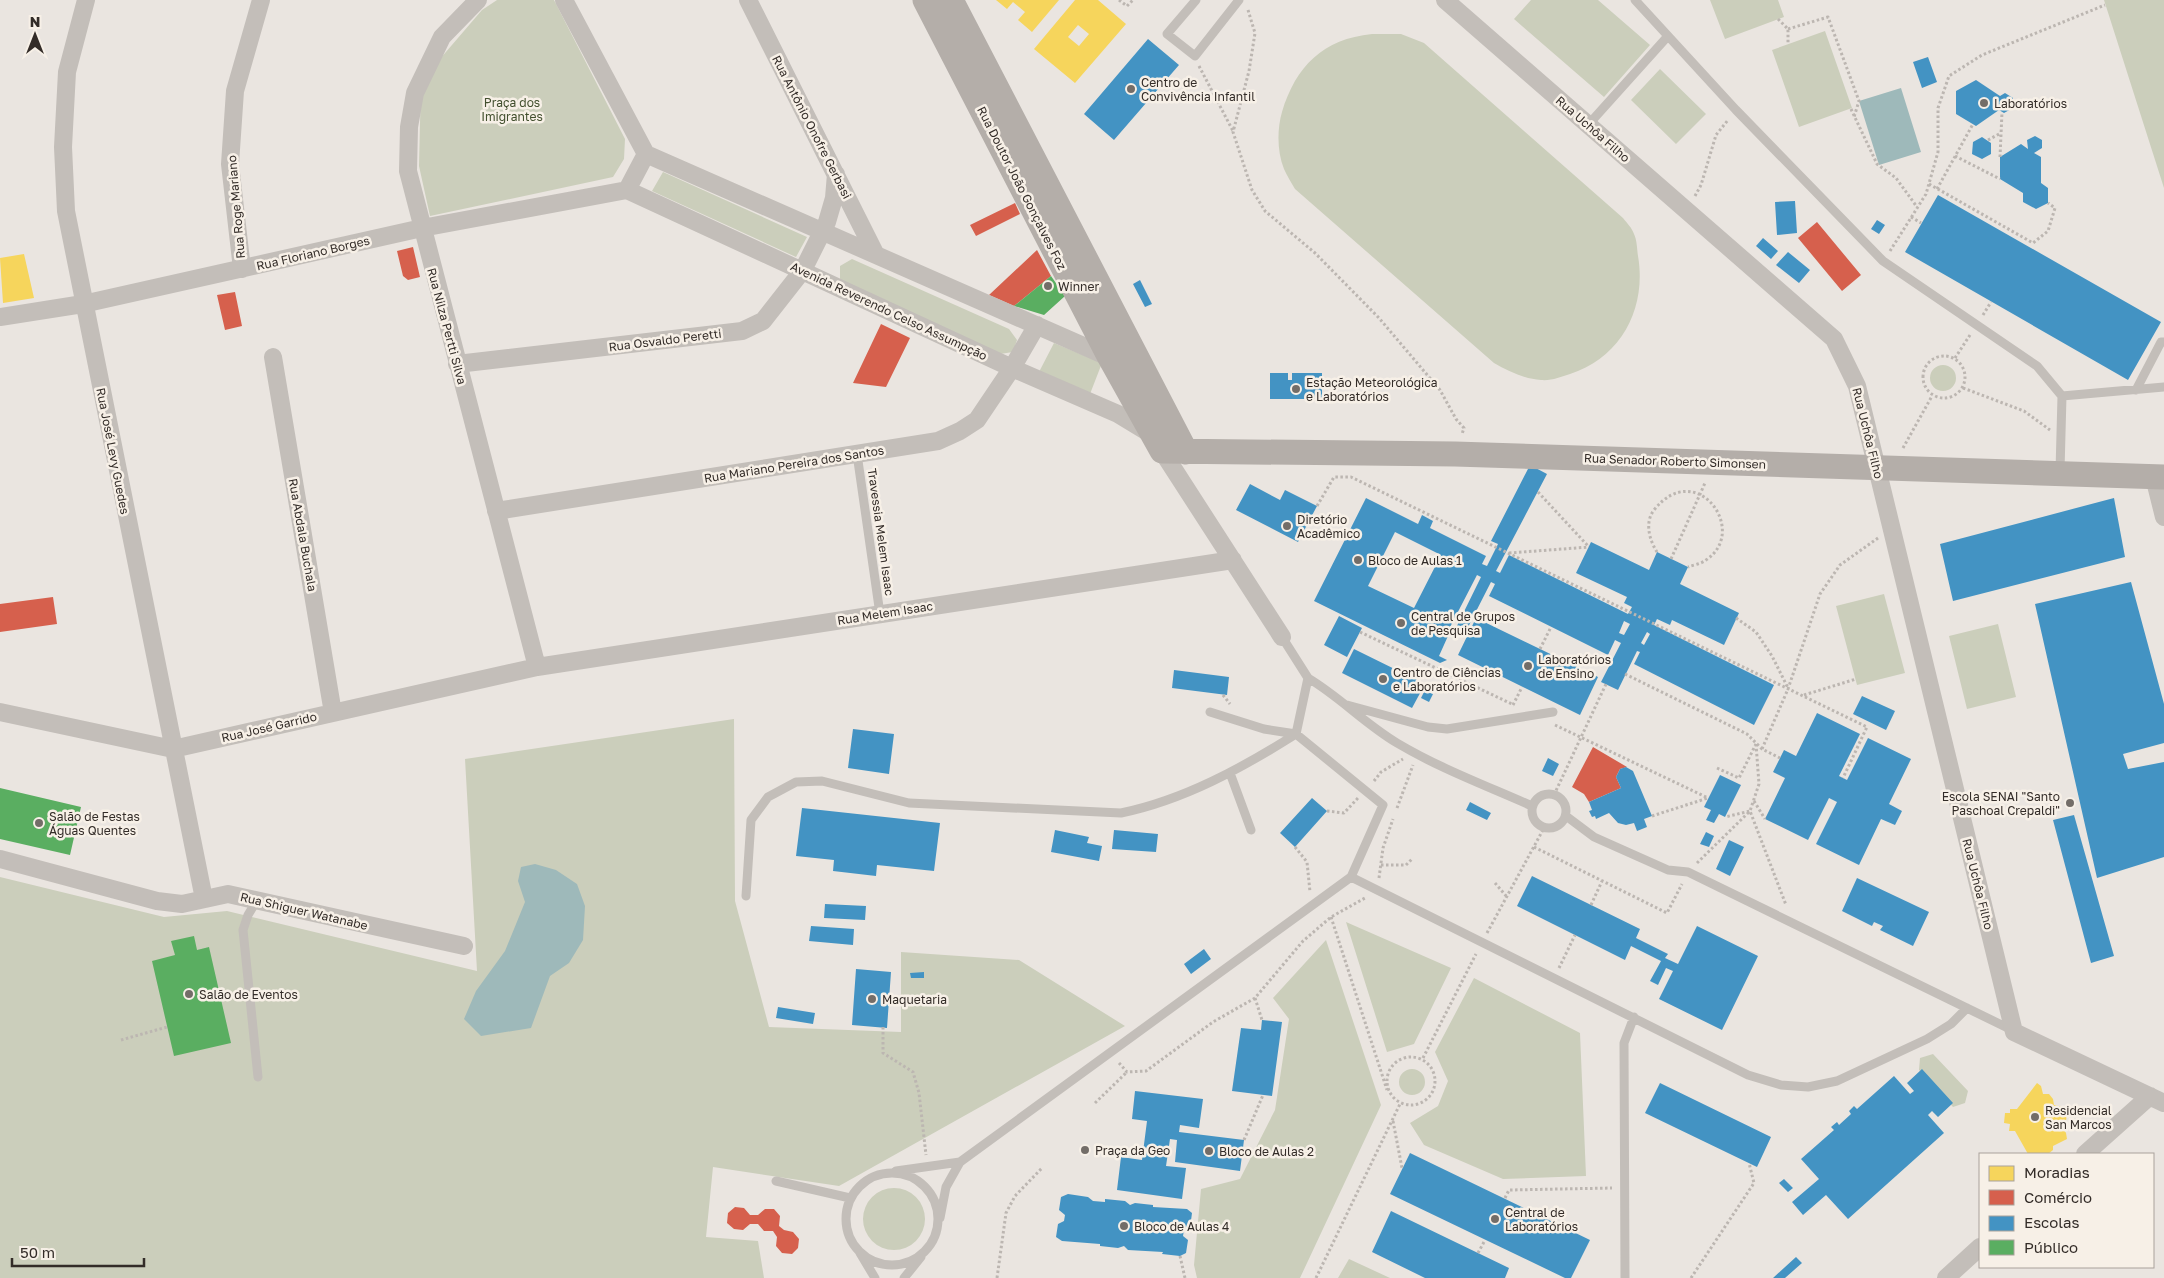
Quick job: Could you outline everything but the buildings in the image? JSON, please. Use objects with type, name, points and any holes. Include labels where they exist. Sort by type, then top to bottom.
[{"type":"street","name":"Rua José Levy Guedes","points":[[86,0],[67,72],[64,147],[66,211],[204,899]]},
{"type":"street","name":"Rua Roge Mariano","points":[[242,269],[230,164],[235,91],[261,0]]},
{"type":"street","name":"Rua Nilza Pertti Silva","points":[[478,0],[442,37],[416,93],[409,127],[408,172],[537,667]]},
{"type":"street","points":[[564,0],[646,154],[1108,356],[1154,388]]},
{"type":"street","name":"Rua Antônio Onofre Gerbasi","points":[[748,0],[876,255]]},
{"type":"street","name":"Rua Doutor João Gonçalves Foz","points":[[925,0],[1108,356],[1166,446],[1181,479],[1282,637]]},
{"type":"street","name":"Rua Doutor João Gonçalves Foz","points":[[951,0],[1154,388],[1166,446]]},
{"type":"street","name":"Rua Uchôa Filho","points":[[1445,0],[1834,339],[1857,386],[1884,467],[1892,531],[2014,1032]]},
{"type":"street","points":[[627,190],[646,154]]},
{"type":"street","name":"Rua Osvaldo Peretti","points":[[457,364],[742,331],[763,321],[803,270],[822,231],[834,198],[836,174]]},
{"type":"street","name":"Rua Floriano Borges","points":[[0,318],[84,304],[422,228],[627,190]]},
{"type":"street","name":"Avenida Reverendo Celso Assumpção","points":[[627,190],[1012,368],[1118,414],[1166,446]]},
{"type":"street","name":"Rua Mariano Pereira dos Santos","points":[[496,511],[938,441],[960,431],[977,420],[1012,368],[1037,325]]},
{"type":"street","name":"Rua Abdala Buchala","points":[[273,357],[333,713]]},
{"type":"street","points":[[1166,446],[1181,479]]},
{"type":"street","name":"Rua Senador Roberto Simonsen","points":[[1166,446],[2159,477]]},
{"type":"street","points":[[2159,477],[2164,517]]},
{"type":"street","name":"Rua Melem Isaac","points":[[537,667],[1233,560]]},
{"type":"street","name":"Rua José Garrido","points":[[0,712],[174,749],[537,667]]},
{"type":"street","name":"Rua Shiguer Watanabe","points":[[0,859],[157,901],[182,904],[228,894],[464,946]]},
{"type":"street","points":[[2014,1032],[2157,1100],[2085,1153]]},
{"type":"street","points":[[1946,1278],[1979,1248]]},
{"type":"lane","points":[[1196,0],[1167,34],[1195,56],[1239,0]]},
{"type":"lane","points":[[1635,0],[1736,110],[1883,261],[2037,366],[2062,396],[2060,474]]},
{"type":"lane","points":[[1588,125],[1668,36]]},
{"type":"lane","points":[[2136,390],[2161,342],[2164,342]]},
{"type":"lane","points":[[2062,396],[2164,387]]},
{"type":"lane","name":"Travessia Melem Isaac","points":[[857,454],[880,614]]},
{"type":"lane","points":[[1282,637],[1308,678],[1330,691],[1358,717],[1414,752],[1532,806]]},
{"type":"lane","points":[[746,896],[751,820],[768,797],[796,782],[822,781],[909,803],[1121,813],[1153,806],[1230,773],[1296,734],[1308,678]]},
{"type":"lane","points":[[1344,704],[1428,727],[1447,729],[1553,712]]},
{"type":"lane","points":[[904,1278],[926,1252],[936,1236],[946,1187],[960,1162],[1351,877],[1383,805],[1296,734],[1264,729],[1210,712]]},
{"type":"lane","points":[[1230,773],[1251,830]]},
{"type":"lane","points":[[1554,795],[1565,803],[1566,816],[1557,827],[1544,828],[1534,820],[1532,806],[1541,796],[1554,795]]},
{"type":"lane","points":[[1566,816],[1594,837],[1668,870],[1688,872],[2014,1032]]},
{"type":"lane","points":[[1351,877],[1483,941],[1748,1075],[1781,1085],[1808,1087],[1837,1081],[1927,1039],[1951,1024],[1967,1008]]},
{"type":"lane","points":[[257,900],[248,915],[244,930],[258,1077]]},
{"type":"lane","points":[[1625,1278],[1624,1043],[1634,1017]]},
{"type":"lane","points":[[876,1278],[848,1234],[846,1214],[850,1198],[867,1180],[891,1172],[960,1162]]},
{"type":"lane","points":[[891,1172],[916,1179],[934,1198],[940,1218]]},
{"type":"lane","points":[[776,1181],[850,1198]]},
{"type":"lane","points":[[860,1253],[883,1265],[904,1264],[926,1252]]},
{"type":"path","points":[[1119,0],[1127,6],[1133,0]]},
{"type":"path","points":[[1883,261],[1926,194],[1938,152],[1938,108],[1949,76],[1982,55],[2105,5]]},
{"type":"path","points":[[1233,132],[1249,70],[1255,33],[1248,8]]},
{"type":"path","points":[[1788,29],[1828,16],[1859,101],[1854,118]]},
{"type":"path","points":[[1778,19],[1788,29],[1788,44]]},
{"type":"path","points":[[1195,56],[1233,132],[1252,190],[1265,211],[1315,253],[1379,318],[1440,390],[1456,419],[1464,428],[1455,454]]},
{"type":"path","points":[[1851,109],[1876,164],[1896,178],[1917,207]]},
{"type":"path","points":[[1686,210],[1701,185],[1716,134],[1736,110]]},
{"type":"path","points":[[2000,156],[2002,112]]},
{"type":"path","points":[[1937,188],[1972,124]]},
{"type":"path","points":[[1988,140],[2001,133]]},
{"type":"path","points":[[1955,156],[2000,179]]},
{"type":"path","points":[[1929,184],[2033,243],[2048,231],[2055,208],[2048,203]]},
{"type":"path","points":[[1911,217],[1921,223]]},
{"type":"path","points":[[1938,355],[1955,358],[1966,371],[1963,388],[1949,399],[1932,396],[1922,382],[1924,365],[1938,355]]},
{"type":"path","points":[[1963,388],[2024,411],[2061,438]]},
{"type":"path","points":[[1884,467],[1932,396]]},
{"type":"path","points":[[1671,559],[1715,463]]},
{"type":"path","points":[[1317,506],[1334,477],[1351,477],[1867,727],[1843,778]]},
{"type":"path","points":[[1657,552],[1648,538],[1651,514],[1663,498],[1682,491],[1700,494],[1715,505],[1723,525],[1719,546],[1706,560],[1688,567]]},
{"type":"path","points":[[1508,553],[1588,547],[1538,492]]},
{"type":"path","points":[[1762,749],[1788,689],[1820,594],[1840,564],[1864,546],[1892,531]]},
{"type":"path","points":[[1736,618],[1756,632],[1772,656],[1788,689]]},
{"type":"path","points":[[1540,649],[1551,627]]},
{"type":"path","points":[[1626,674],[1747,734],[1762,749],[1780,758]]},
{"type":"path","points":[[1803,696],[1856,679]]},
{"type":"path","points":[[1554,795],[1606,684]]},
{"type":"path","points":[[1513,705],[1522,687]]},
{"type":"path","points":[[1717,768],[1739,778],[1756,744]]},
{"type":"path","points":[[1534,847],[1667,913],[1688,872],[1750,811],[1760,784],[1756,744]]},
{"type":"path","points":[[1095,1104],[1127,1072],[1146,1071],[1213,1022],[1255,998],[1303,941],[1331,917],[1377,891],[1383,848],[1412,770],[1414,752]]},
{"type":"path","points":[[1652,816],[1708,798]]},
{"type":"path","points":[[1754,801],[1765,819]]},
{"type":"path","points":[[1725,817],[1750,811]]},
{"type":"path","points":[[1750,811],[1792,923]]},
{"type":"path","points":[[1422,1058],[1544,828]]},
{"type":"path","points":[[1294,847],[1306,862],[1309,871],[1310,907]]},
{"type":"path","points":[[1380,865],[1406,865],[1412,859]]},
{"type":"path","points":[[1591,905],[1602,881]]},
{"type":"path","points":[[1495,883],[1507,897]]},
{"type":"path","points":[[1331,917],[1387,1090],[1400,1104],[1420,1105],[1435,1092],[1436,1072],[1422,1058],[1403,1057],[1388,1070],[1387,1090]]},
{"type":"path","points":[[1554,977],[1575,935]]},
{"type":"path","points":[[1255,998],[1262,1020]]},
{"type":"path","points":[[122,1040],[167,1026]]},
{"type":"path","points":[[883,1027],[884,1053],[913,1072],[919,1093],[928,1166]]},
{"type":"path","points":[[1110,1053],[1127,1072]]},
{"type":"path","points":[[1244,1140],[1263,1095]]},
{"type":"path","points":[[1316,1278],[1400,1104]]},
{"type":"path","points":[[1392,1120],[1402,1168]]},
{"type":"path","points":[[1691,1278],[1754,1183],[1749,1163]]},
{"type":"path","points":[[997,1278],[1006,1213],[1015,1196],[1042,1168]]},
{"type":"path","points":[[1504,1198],[1509,1190],[1625,1188]]},
{"type":"path","points":[[1478,1253],[1485,1240]]},
{"type":"path","points":[[1180,1256],[1185,1278]]},
{"type":"green space","name":"Praça dos Imigrantes","points":[[497,0],[554,0],[625,139],[624,159],[613,177],[430,216],[419,166],[421,81],[482,10]]},
{"type":"green space","points":[[1531,0],[1598,0],[1650,45],[1604,97],[1514,19]]},
{"type":"green space","points":[[1710,0],[1778,0],[1784,17],[1725,39]]},
{"type":"green space","points":[[2104,0],[2164,0],[2164,188]]},
{"type":"green space","points":[[1825,31],[1852,108],[1799,127],[1772,50]]},
{"type":"green space","points":[[1372,34],[1401,34],[1424,43],[1623,218],[1631,228],[1635,236],[1640,275],[1638,294],[1634,312],[1626,328],[1616,343],[1603,356],[1588,366],[1570,374],[1548,380],[1528,378],[1499,366],[1295,189],[1286,174],[1278,140],[1282,112],[1295,81],[1304,68],[1326,49],[1339,42]]},
{"type":"green space","points":[[1660,69],[1706,114],[1676,144],[1631,100]]},
{"type":"green space","points":[[663,172],[807,237],[796,257],[652,191]]},
{"type":"green space","points":[[852,259],[1009,329],[1017,340],[1013,352],[1000,354],[840,280],[840,266]]},
{"type":"green space","points":[[1054,343],[1102,363],[1090,394],[1039,372]]},
{"type":"green space","points":[[1943,365],[1952,369],[1956,378],[1952,387],[1943,391],[1934,387],[1930,378],[1934,369]]},
{"type":"green space","points":[[1884,594],[1905,673],[1857,685],[1836,606]]},
{"type":"green space","points":[[1998,624],[2016,697],[1967,709],[1949,636]]},
{"type":"green space","points":[[734,719],[735,901],[769,1027],[901,1032],[901,952],[1019,960],[1125,1026],[839,1186],[713,1167],[706,1237],[758,1241],[764,1278],[0,1278],[0,877],[164,917],[227,911],[477,971],[465,759]]},
{"type":"green space","points":[[1346,922],[1451,968],[1414,1044],[1387,1052]]},
{"type":"green space","points":[[1326,940],[1381,1105],[1300,1278],[1197,1278],[1194,1265],[1201,1189],[1240,1179],[1275,1110],[1289,1019],[1273,998]]},
{"type":"green space","points":[[1474,978],[1580,1033],[1586,1176],[1503,1179],[1424,1145],[1410,1123],[1438,1106],[1448,1081],[1435,1052]]},
{"type":"green space","points":[[1933,1054],[1968,1091],[1965,1103],[1953,1107],[1919,1070],[1920,1058]]},
{"type":"green space","points":[[1412,1069],[1421,1073],[1425,1082],[1421,1091],[1412,1095],[1403,1091],[1399,1082],[1403,1073]]},
{"type":"green space","points":[[894,1188],[906,1190],[916,1197],[923,1207],[925,1219],[923,1231],[916,1241],[906,1248],[894,1250],[882,1248],[872,1241],[865,1231],[863,1219],[865,1207],[872,1197],[882,1190]]},
{"type":"green space","points":[[1349,1259],[1390,1278],[1338,1278]]},
{"type":"water","points":[[1901,88],[1921,152],[1879,165],[1859,101]]},
{"type":"water","points":[[535,864],[556,870],[577,884],[585,906],[583,940],[569,963],[550,976],[531,1028],[481,1036],[464,1019],[476,991],[505,951],[525,902],[518,881],[521,867]]},
{"type":"place","name":"Centro de Convivência Infantil","points":[[1131,89]]},
{"type":"place","name":"Laboratórios","points":[[1984,103]]},
{"type":"place","name":"Winner","points":[[1048,286]]},
{"type":"place","name":"Estação Meteorológica e Laboratórios","points":[[1296,389]]},
{"type":"place","name":"Diretório Acadêmico","points":[[1287,526]]},
{"type":"place","name":"Bloco de Aulas 1","points":[[1358,560]]},
{"type":"place","name":"Central de Grupos de Pesquisa","points":[[1401,623]]},
{"type":"place","name":"Laboratórios de Ensino","points":[[1528,666]]},
{"type":"place","name":"Centro de Ciências e Laboratórios","points":[[1383,679]]},
{"type":"place","name":"Escola SENAI \"Santo Paschoal Crepaldi\"","points":[[2070,803]]},
{"type":"place","name":"Salão de Festas Águas Quentes","points":[[39,823]]},
{"type":"place","name":"Salão de Eventos","points":[[189,994]]},
{"type":"place","name":"Maquetaria","points":[[872,999]]},
{"type":"place","name":"Residencial San Marcos","points":[[2035,1117]]},
{"type":"place","name":"Praça da Geo","points":[[1085,1150]]},
{"type":"place","name":"Bloco de Aulas 2","points":[[1209,1151]]},
{"type":"place","name":"Central de Laboratórios","points":[[1495,1219]]},
{"type":"place","name":"Bloco de Aulas 4","points":[[1124,1226]]}]
